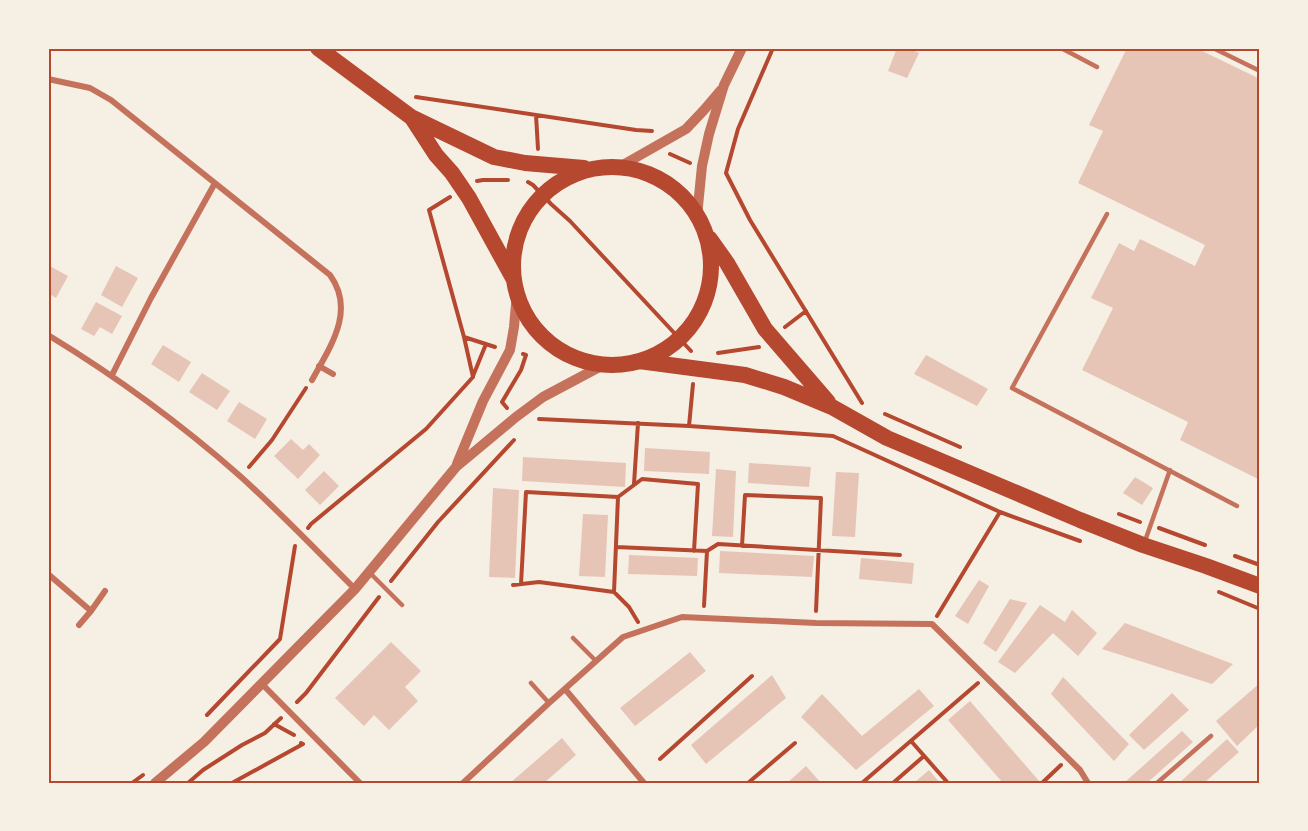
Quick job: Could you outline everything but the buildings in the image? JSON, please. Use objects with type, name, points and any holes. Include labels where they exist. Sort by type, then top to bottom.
[{"type":"highway","points":[[318,48],[411,117],[494,157],[525,163],[588,168],[606,165],[621,166],[664,182],[682,196],[727,263],[765,329],[832,407]]},
{"type":"highway","points":[[411,117],[469,198],[516,287],[525,312],[534,327],[546,340],[576,358],[605,364],[639,361],[664,350],[680,338],[698,314],[709,284],[710,252],[700,224]]},
{"type":"highway","points":[[516,287],[514,254],[525,219],[536,203],[564,179],[588,168]]},
{"type":"highway","points":[[639,361],[745,375],[784,387],[832,407],[887,438],[1080,520],[1260,586]]},
{"type":"street","points":[[700,224],[702,166],[724,85],[742,48]]},
{"type":"street","points":[[48,79],[90,88],[111,100],[330,275],[337,285],[342,302],[340,318],[312,380]]},
{"type":"street","points":[[621,166],[686,129],[724,85]]},
{"type":"street","points":[[112,375],[151,298],[215,183]]},
{"type":"street","points":[[456,467],[483,401],[510,350],[514,327],[516,287]]},
{"type":"street","points":[[48,335],[112,375],[162,411],[241,477],[355,589]]},
{"type":"street","points":[[155,783],[204,742],[355,589],[456,467],[543,397],[605,364]]},
{"type":"street","points":[[319,366],[333,374]]},
{"type":"street","points":[[48,574],[91,611]]},
{"type":"street","points":[[79,625],[105,591]]},
{"type":"street","points":[[463,783],[623,637],[682,617],[816,623],[932,624],[1069,758],[1088,783]]},
{"type":"street","points":[[262,684],[360,783]]},
{"type":"street","points":[[565,689],[644,783]]},
{"type":"lane","points":[[1061,48],[1097,67]]},
{"type":"lane","points":[[1213,48],[1260,71]]},
{"type":"lane","points":[[1107,214],[1012,388],[1237,506]]},
{"type":"lane","points":[[1143,545],[1170,470]]},
{"type":"lane","points":[[369,572],[402,605]]},
{"type":"lane","points":[[573,638],[596,661]]},
{"type":"lane","points":[[531,683],[549,703]]},
{"type":"lane","points":[[1157,783],[1211,736]]},
{"type":"path","points":[[772,48],[738,129],[726,172],[750,220],[864,405]]},
{"type":"path","points":[[418,98],[636,130],[657,131]]},
{"type":"path","points":[[469,186],[479,180],[513,180]]},
{"type":"path","points":[[521,181],[530,183],[570,221],[694,354],[689,426]]},
{"type":"path","points":[[429,210],[473,377]]},
{"type":"path","points":[[205,717],[280,639],[294,546],[311,524],[426,429],[473,377],[486,344],[464,338]]},
{"type":"path","points":[[711,353],[766,346]]},
{"type":"path","points":[[506,406],[502,402],[521,370],[526,355],[519,353]]},
{"type":"path","points":[[241,477],[272,440],[312,380]]},
{"type":"path","points":[[534,419],[639,423],[833,436],[1000,512],[1073,539]]},
{"type":"path","points":[[634,485],[639,423]]},
{"type":"path","points":[[300,698],[438,522],[515,439]]},
{"type":"path","points":[[521,584],[526,492],[618,497],[642,479],[698,484],[694,551]]},
{"type":"path","points":[[742,546],[745,495],[821,498],[816,623]]},
{"type":"path","points":[[614,592],[618,497]]},
{"type":"path","points":[[932,624],[1000,512]]},
{"type":"path","points":[[1118,514],[1205,545]]},
{"type":"path","points":[[615,547],[707,551],[718,544],[900,555]]},
{"type":"path","points":[[704,618],[707,551]]},
{"type":"path","points":[[1227,553],[1260,565]]},
{"type":"path","points":[[513,585],[540,582],[614,592],[629,607],[643,630]]},
{"type":"path","points":[[660,759],[752,676]]},
{"type":"path","points":[[862,783],[985,677]]},
{"type":"path","points":[[188,783],[203,770],[265,733],[274,724],[294,735],[303,744],[232,783]]},
{"type":"path","points":[[911,741],[948,783]]},
{"type":"path","points":[[748,783],[795,743]]},
{"type":"path","points":[[893,783],[924,756]]},
{"type":"path","points":[[1042,783],[1069,758]]}]
